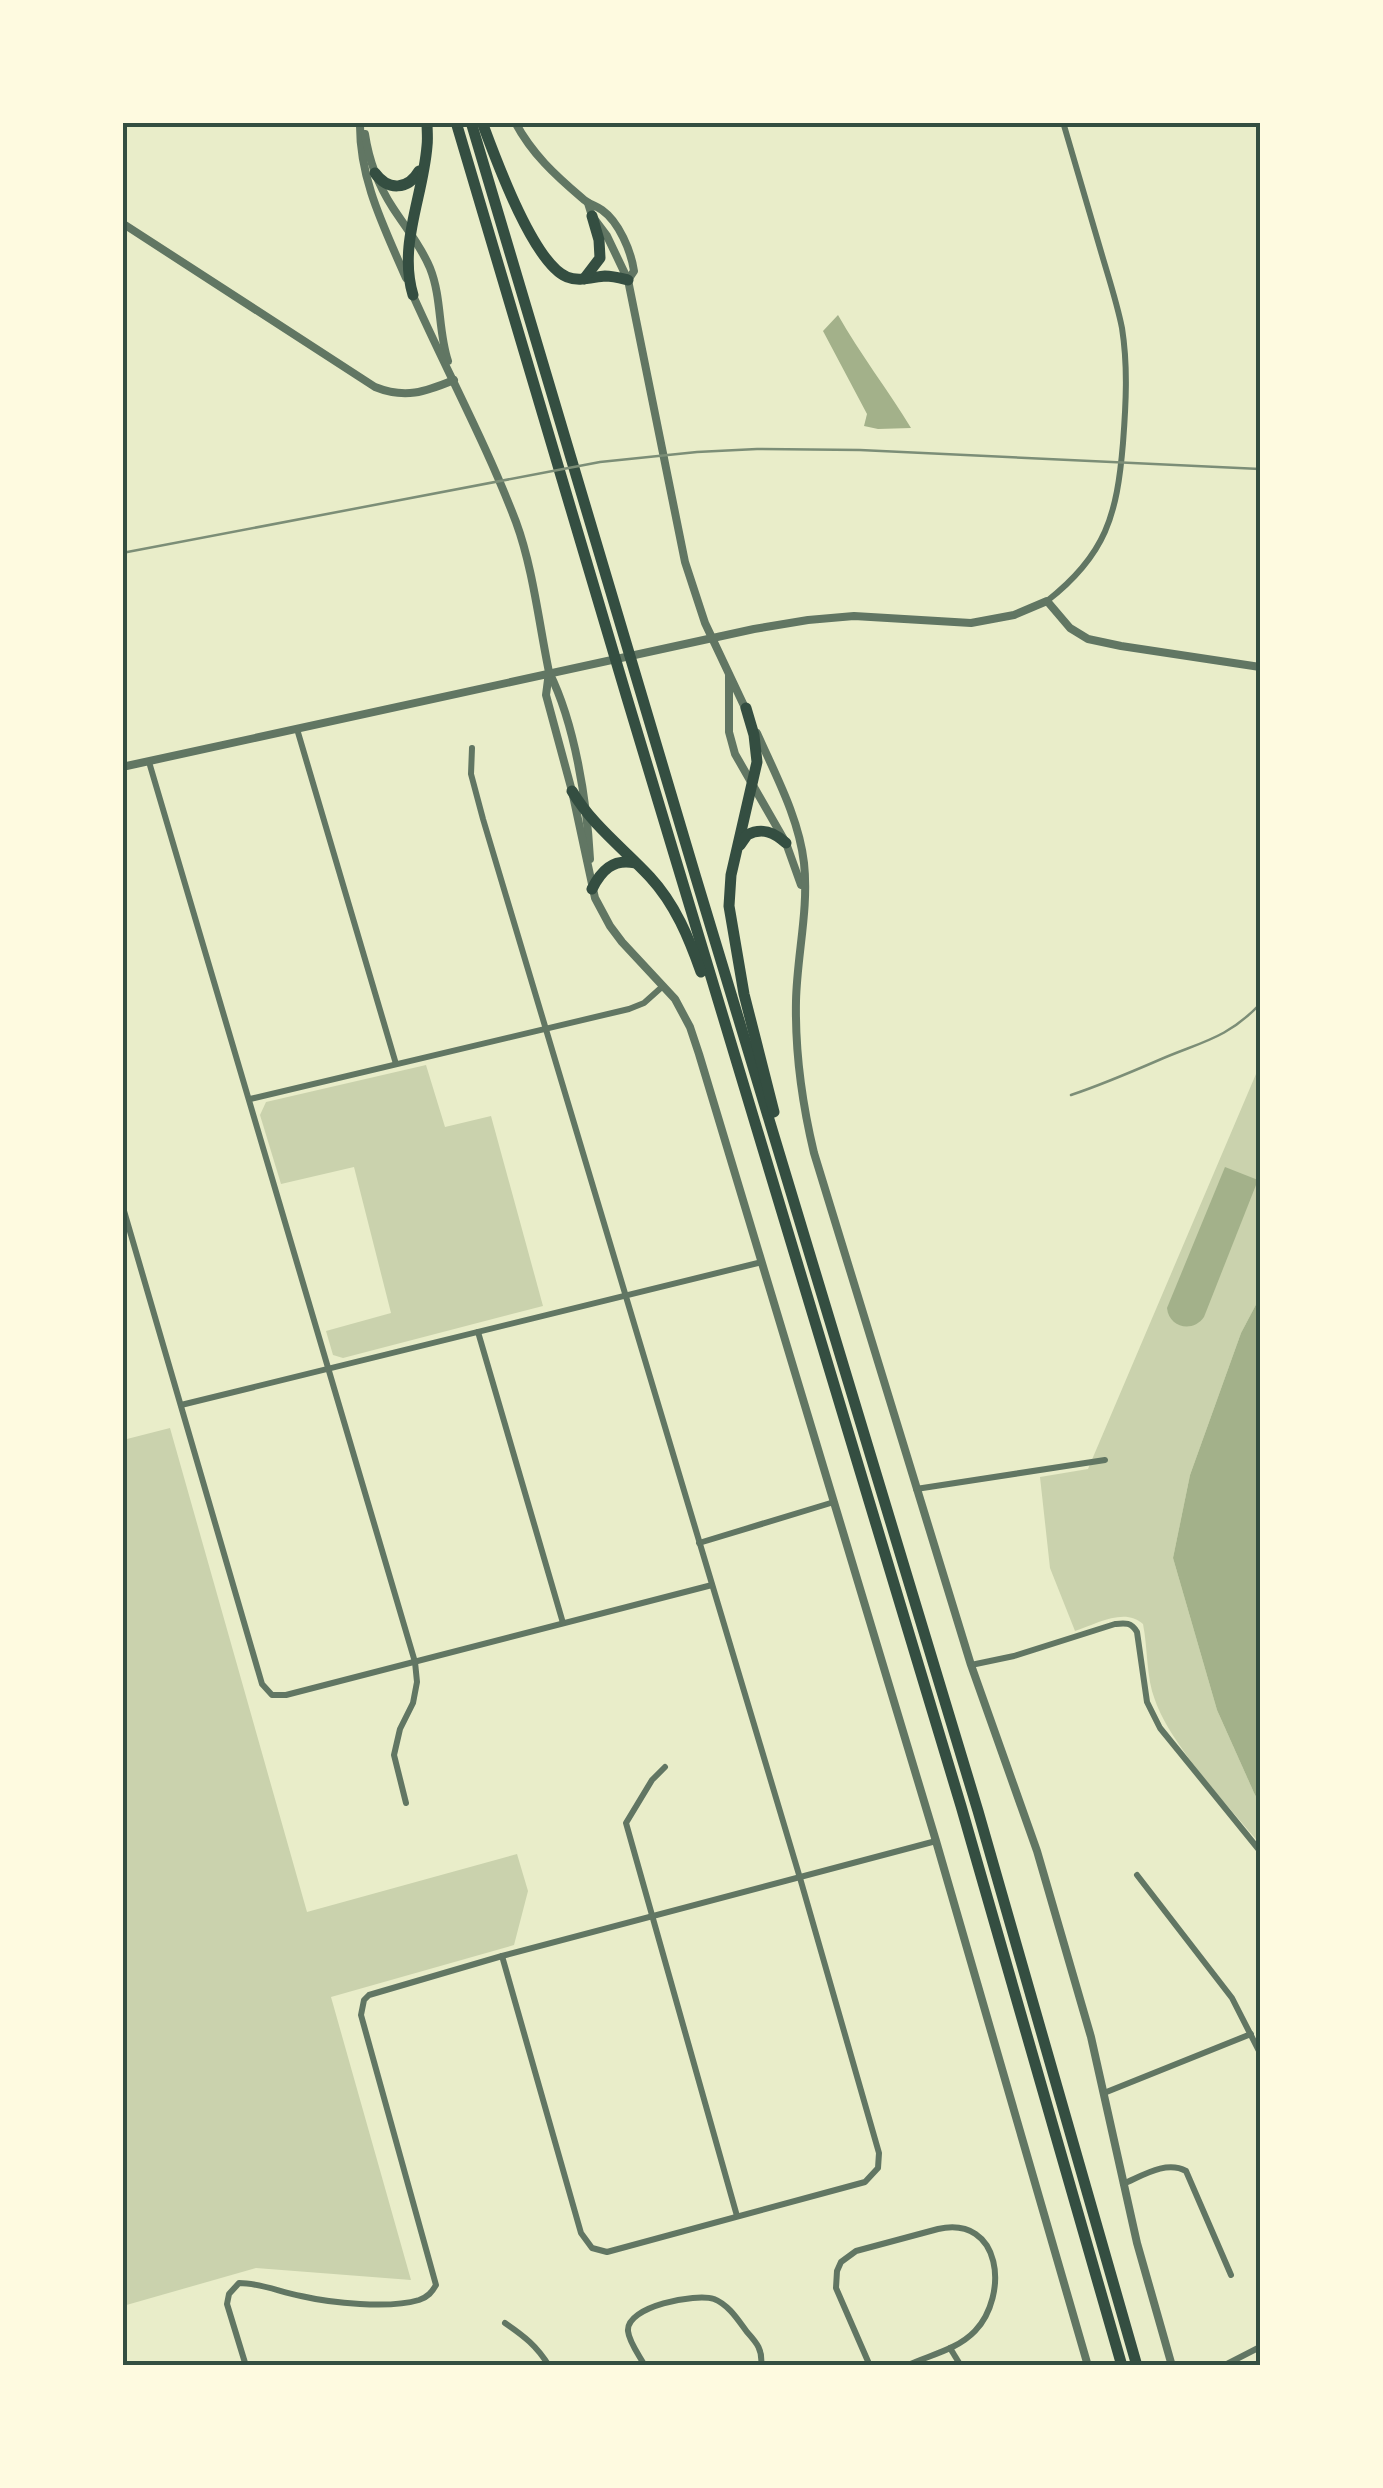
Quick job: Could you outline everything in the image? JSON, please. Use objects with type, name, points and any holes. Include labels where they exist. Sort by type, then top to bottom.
[{"type":"highway","points":[[413,295],[407,262],[428,122]]},
{"type":"highway","points":[[456,122],[961,1806],[1120,2366]]},
{"type":"highway","points":[[471,122],[978,1811],[1138,2366]]},
{"type":"highway","points":[[482,122],[513,202],[550,264],[567,277],[608,276],[628,280]]},
{"type":"highway","points":[[375,173],[386,184],[402,186],[413,181],[425,158]]},
{"type":"highway","points":[[584,279],[600,258],[590,210]]},
{"type":"highway","points":[[746,708],[756,750],[753,786],[730,893],[732,926],[787,1180]]},
{"type":"highway","points":[[572,791],[586,814],[658,887],[680,921],[744,1088]]},
{"type":"highway","points":[[736,854],[742,840],[753,832],[770,832],[786,843]]},
{"type":"highway","points":[[592,889],[599,875],[612,865],[626,861],[637,864]]},
{"type":"street","points":[[362,122],[375,173],[427,261],[435,282],[441,339],[454,380],[518,528],[549,672],[560,694],[583,791],[592,889]]},
{"type":"street","points":[[362,122],[364,164],[375,207],[436,350],[454,380]]},
{"type":"street","points":[[516,122],[534,154],[590,210],[602,210],[626,243],[634,271],[628,280],[686,562],[704,623],[746,708],[795,823],[804,861],[804,915],[796,1002],[799,1069],[814,1153],[970,1666],[1037,1851],[1104,2094],[1123,2184],[1172,2366]]},
{"type":"street","points":[[122,766],[777,624],[837,618],[982,622],[1014,616],[1047,601],[1087,564],[1111,520],[1121,462],[1126,393],[1121,326],[1063,122]]},
{"type":"street","points":[[122,222],[375,387],[410,394],[454,380]]},
{"type":"street","points":[[1047,601],[1077,634],[1102,643],[1260,667]]},
{"type":"street","points":[[549,672],[546,694],[572,791],[592,889],[610,926],[663,986],[690,1027],[936,1841],[1088,2366]]},
{"type":"street","points":[[729,674],[729,732],[735,754],[786,843],[804,894]]},
{"type":"street","points":[[297,730],[396,1064]]},
{"type":"street","points":[[472,748],[475,790],[800,1878],[879,2153],[878,2168],[865,2182],[607,2252],[592,2248],[581,2233],[502,1956]]},
{"type":"street","points":[[148,762],[416,1662],[414,1703],[400,1729],[394,1755],[406,1803]]},
{"type":"street","points":[[250,1099],[629,1010],[644,1004],[663,986]]},
{"type":"street","points":[[122,1204],[262,1684],[272,1695],[286,1695],[712,1586]]},
{"type":"street","points":[[181,1405],[762,1262]]},
{"type":"street","points":[[478,1332],[563,1623]]},
{"type":"street","points":[[916,1489],[1105,1460]]},
{"type":"street","points":[[699,1543],[834,1502]]},
{"type":"street","points":[[970,1666],[1115,1624],[1134,1626],[1148,1702],[1160,1728],[1260,1851]]},
{"type":"street","points":[[665,1767],[652,1780],[626,1823],[736,2216]]},
{"type":"street","points":[[246,2366],[227,2304],[239,2283],[338,2302],[407,2302],[422,2299],[436,2285],[360,2015],[364,2000],[376,1993],[502,1956],[936,1841]]},
{"type":"street","points":[[1137,1875],[1232,1998],[1260,2053]]},
{"type":"street","points":[[1104,2094],[1252,2034]]},
{"type":"street","points":[[1123,2184],[1160,2168],[1176,2165],[1186,2170],[1232,2275]]},
{"type":"street","points":[[870,2366],[836,2288],[840,2262],[856,2251],[949,2227],[968,2229],[986,2244],[993,2258],[995,2292],[986,2317],[971,2335],[950,2348],[906,2366]]},
{"type":"street","points":[[645,2366],[630,2338],[629,2322],[640,2312],[703,2296],[725,2305],[758,2344],[761,2366]]},
{"type":"street","points":[[505,2324],[529,2339],[549,2366]]},
{"type":"street","points":[[1223,2366],[1260,2347]]},
{"type":"street","points":[[950,2348],[961,2366]]},
{"type":"shaded area","points":[[838,315],[911,428],[864,426],[867,414],[823,331]]},
{"type":"shaded area","points":[[1260,1047],[1260,1297],[1241,1333],[1190,1475],[1173,1558],[1217,1710],[1260,1801],[1260,1844],[1173,1736],[1150,1682],[1143,1624],[1119,1617],[1075,1631],[1050,1568],[1040,1477],[1088,1469],[1256,1074]]},
{"type":"shaded area","points":[[426,1065],[445,1127],[491,1116],[543,1306],[343,1358],[333,1355],[326,1331],[391,1313],[354,1167],[281,1184],[260,1115],[266,1102]]},
{"type":"shaded area","points":[[1225,1167],[1258,1180],[1204,1317],[1194,1325],[1182,1326],[1172,1320],[1167,1308]]},
{"type":"shaded area","points":[[1260,1297],[1260,1801],[1217,1710],[1173,1558],[1190,1475],[1241,1333]]},
{"type":"shaded area","points":[[170,1428],[307,1912],[517,1854],[528,1891],[514,1945],[331,1997],[411,2280],[256,2268],[123,2306],[123,1440]]},
{"type":"railway","points":[[122,553],[600,462],[697,452],[860,450],[1260,469]]},
{"type":"railway","points":[[1071,1095],[1212,1038],[1236,1025],[1260,1004]]}]
